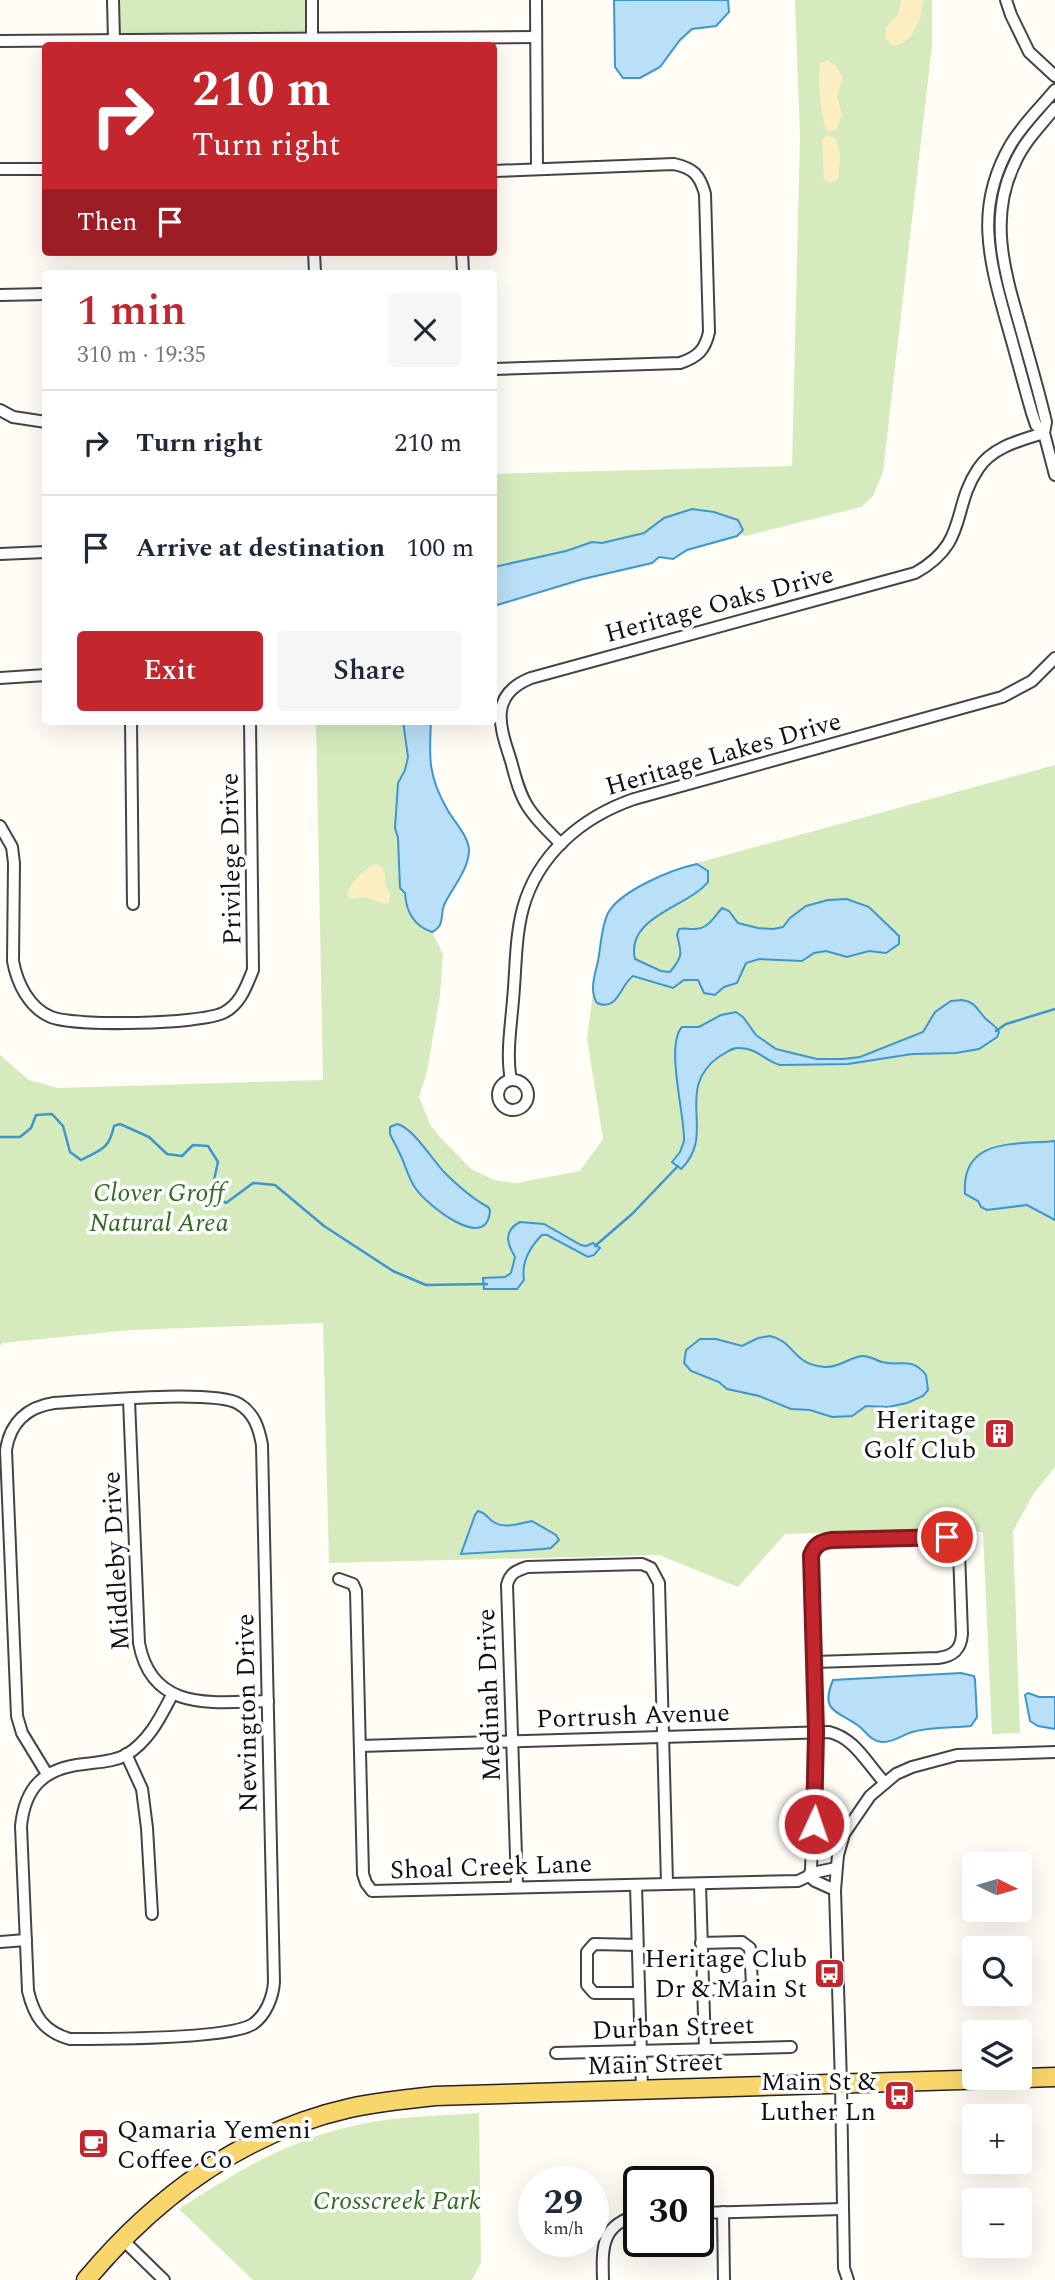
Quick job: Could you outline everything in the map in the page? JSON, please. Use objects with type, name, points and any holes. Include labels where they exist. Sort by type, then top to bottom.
[{"type":"main road","name":"Main Street","points":[[86,2280],[122,2240],[164,2200],[209,2167],[260,2139],[302,2122],[349,2108],[435,2096],[1055,2077]]},
{"type":"street","points":[[113,0],[114,40]]},
{"type":"street","points":[[312,0],[312,42]]},
{"type":"street","points":[[536,0],[537,169]]},
{"type":"street","points":[[1006,0],[1029,52],[1055,76]]},
{"type":"street","points":[[0,41],[312,42],[536,37]]},
{"type":"street","points":[[1044,433],[1036,425],[993,273],[987,228],[992,189],[1004,156],[1022,127],[1055,90]]},
{"type":"street","points":[[1055,108],[1017,158],[1005,188],[1000,215],[1003,262],[1046,422],[1044,433],[1055,475]]},
{"type":"street","points":[[497,171],[674,164],[689,167],[701,178],[705,194],[709,332],[705,347],[695,358],[680,363],[497,369]]},
{"type":"street","points":[[0,169],[42,169]]},
{"type":"street","points":[[0,295],[42,294]]},
{"type":"street","points":[[0,410],[13,417],[42,421]]},
{"type":"street","name":"Heritage Oaks Drive","points":[[561,844],[542,827],[527,806],[500,720],[500,709],[520,682],[915,573],[936,558],[949,542],[979,467],[1005,447],[1044,433]]},
{"type":"street","points":[[0,554],[42,552]]},
{"type":"street","name":"Heritage Lakes Drive","points":[[511,1080],[510,1052],[524,906],[537,875],[561,844],[593,817],[634,799],[1002,697],[1032,681],[1055,658]]},
{"type":"street","points":[[0,678],[42,676]]},
{"type":"street","points":[[131,725],[133,904]]},
{"type":"street","name":"Privilege Drive","points":[[0,826],[12,847],[14,863],[13,961],[16,975],[28,1000],[50,1016],[77,1023],[196,1021],[223,1013],[243,994],[253,970],[250,725]]},
{"type":"street","name":"Newington Drive","points":[[26,1940],[28,1991],[32,2010],[52,2033],[70,2039],[197,2035],[225,2033],[244,2028],[261,2017],[269,2003],[274,1982],[262,1445],[256,1420],[237,1402],[209,1396],[129,1399]]},
{"type":"street","points":[[47,1774],[22,1733],[17,1716],[3,1474],[6,1450],[12,1429],[24,1414],[43,1404],[129,1399]]},
{"type":"street","name":"Middleby Drive","points":[[129,1399],[139,1643],[142,1660],[154,1680],[172,1695]]},
{"type":"street","points":[[815,1662],[939,1658],[955,1653],[961,1644],[962,1634],[959,1552],[955,1543],[947,1537],[831,1540],[821,1542],[811,1555],[816,1732],[809,1875],[815,1881],[835,1890]]},
{"type":"street","name":"Medinah Drive","points":[[517,1886],[508,1585],[515,1571],[527,1567],[642,1564],[651,1568],[657,1576],[663,1736]]},
{"type":"street","name":"Shoal Creek Lane","points":[[340,1579],[353,1584],[356,1591],[363,1874],[372,1891],[798,1881],[809,1875],[836,1868]]},
{"type":"street","points":[[0,1942],[26,1940],[21,1826],[23,1810],[32,1791],[47,1774],[64,1767],[113,1760],[126,1754],[150,1735],[172,1695],[202,1702],[268,1701]]},
{"type":"street","name":"Portrush Avenue","points":[[360,1746],[816,1732],[841,1735],[854,1745],[885,1783]]},
{"type":"street","points":[[663,1736],[667,1883]]},
{"type":"street","points":[[848,2280],[844,2268],[842,2209],[835,1890],[836,1868],[844,1834],[870,1796],[885,1783],[912,1767],[944,1757],[1055,1752]]},
{"type":"street","points":[[126,1754],[142,1789],[152,1914]]},
{"type":"street","points":[[700,1884],[705,2049]]},
{"type":"street","points":[[636,1885],[642,2090]]},
{"type":"street","points":[[701,1943],[747,1944],[750,1948],[752,1984],[746,1988],[703,1990]]},
{"type":"street","points":[[637,1945],[594,1944],[590,1947],[587,1952],[587,1985],[594,1993],[638,1993]]},
{"type":"street","name":"Durban Street","points":[[556,2053],[791,2047]]},
{"type":"street","points":[[714,2212],[842,2209]]},
{"type":"street","points":[[723,2212],[724,2280]]},
{"type":"street","points":[[603,2280],[604,2241],[614,2226],[623,2219]]},
{"type":"street","points":[[122,2240],[164,2280]]},
{"type":"green space","points":[[113,0],[312,0],[312,38],[114,40]]},
{"type":"green space","points":[[795,0],[932,0],[932,45],[883,472],[873,496],[861,507],[745,536],[741,534],[687,550],[673,559],[659,557],[652,563],[583,579],[497,605],[497,474],[792,466],[800,137]]},
{"type":"green space","name":"Heritage Golf Club","points":[[316,725],[431,725],[430,756],[434,777],[441,798],[467,840],[469,851],[463,872],[445,905],[441,923],[432,932],[443,954],[440,995],[427,1072],[419,1097],[430,1124],[471,1169],[494,1180],[516,1183],[580,1171],[603,1139],[587,1039],[596,970],[608,913],[622,899],[667,873],[693,864],[1055,765],[1055,1467],[1034,1493],[1013,1531],[1020,1733],[992,1734],[983,1532],[960,1529],[785,1534],[738,1587],[659,1555],[329,1563],[323,1323],[130,1330],[2,1343],[0,1346],[0,1055],[29,1080],[58,1088],[323,1080]]},
{"type":"green space","name":"Crosscreek Park","points":[[479,2113],[481,2263],[472,2280],[253,2280],[179,2209],[264,2158],[332,2131],[387,2120]]},
{"type":"sand","points":[[901,0],[923,0],[916,29],[906,40],[893,46],[886,39],[886,27],[898,14]]},
{"type":"sand","points":[[828,60],[836,66],[843,78],[837,97],[842,115],[836,130],[828,131],[821,109],[819,78],[820,63]]},
{"type":"sand","points":[[827,135],[836,139],[840,156],[838,180],[829,183],[824,179],[822,140]]},
{"type":"sand","points":[[375,864],[385,872],[390,893],[389,903],[364,897],[349,899],[347,893],[355,880]]},
{"type":"water","points":[[614,0],[728,0],[729,12],[716,26],[692,29],[660,67],[640,78],[623,78],[615,67]]},
{"type":"water","points":[[692,509],[714,512],[738,520],[743,530],[737,536],[687,550],[673,559],[659,557],[652,563],[583,579],[497,605],[497,566],[566,551],[592,542],[602,543],[644,533],[664,518]]},
{"type":"water","points":[[404,725],[431,725],[430,756],[436,786],[464,835],[469,851],[466,865],[444,905],[440,924],[432,932],[420,926],[412,917],[405,893],[400,888],[398,838],[395,828],[398,783],[408,757]]},
{"type":"water","points":[[697,864],[708,871],[708,882],[699,891],[648,923],[639,933],[634,945],[635,959],[661,971],[670,972],[680,955],[677,935],[679,929],[702,928],[710,923],[722,908],[729,911],[738,923],[773,929],[783,927],[806,906],[828,900],[847,899],[869,907],[899,936],[899,944],[886,953],[869,951],[847,957],[826,951],[814,953],[802,961],[759,959],[746,963],[737,983],[724,987],[715,995],[704,993],[698,980],[684,980],[673,988],[633,976],[610,1004],[597,1003],[593,982],[608,913],[624,896],[636,889],[662,876]]},
{"type":"water","points":[[962,1000],[973,1005],[999,1032],[997,1037],[979,1049],[956,1053],[912,1054],[848,1064],[780,1065],[746,1049],[735,1048],[728,1051],[706,1069],[699,1083],[696,1097],[696,1141],[691,1155],[681,1169],[672,1162],[684,1141],[675,1064],[677,1036],[682,1027],[699,1027],[721,1015],[736,1012],[756,1035],[776,1049],[817,1059],[843,1059],[860,1057],[923,1032],[935,1012],[951,1001]]},
{"type":"water","points":[[397,1124],[415,1137],[454,1182],[488,1207],[490,1210],[487,1222],[479,1228],[456,1222],[422,1196],[411,1181],[390,1134],[390,1127]]},
{"type":"water","points":[[1055,1141],[1055,1220],[1027,1205],[987,1210],[965,1194],[966,1176],[972,1162],[981,1153],[1008,1144]]},
{"type":"water","points":[[520,1222],[544,1224],[581,1245],[593,1243],[600,1248],[588,1257],[547,1235],[542,1235],[527,1256],[524,1280],[517,1289],[484,1289],[483,1278],[505,1277],[511,1273],[515,1257],[508,1238],[511,1229]]},
{"type":"water","points":[[770,1336],[785,1343],[800,1358],[814,1365],[830,1367],[864,1356],[882,1362],[910,1364],[921,1369],[926,1375],[928,1390],[923,1396],[907,1403],[888,1407],[866,1406],[852,1416],[832,1417],[810,1410],[791,1409],[759,1396],[727,1389],[719,1382],[691,1371],[684,1363],[686,1350],[700,1339],[716,1339],[742,1346],[758,1338]]},
{"type":"water","points":[[478,1511],[502,1525],[532,1521],[556,1535],[559,1540],[551,1548],[461,1554]]},
{"type":"water","points":[[961,1673],[974,1676],[975,1680],[977,1717],[971,1726],[919,1730],[882,1742],[872,1738],[833,1710],[828,1699],[833,1680]]},
{"type":"water","points":[[1028,1693],[1039,1697],[1055,1697],[1055,1729],[1038,1726],[1030,1721],[1025,1695]]},
{"type":"waterway","points":[[996,1031],[1006,1024],[1055,1009]]},
{"type":"waterway","points":[[0,1137],[20,1137],[31,1128],[36,1115],[52,1114],[63,1126],[70,1152],[81,1160],[104,1148],[114,1126],[120,1124],[149,1137],[167,1154],[182,1156],[193,1145],[208,1146],[218,1162],[214,1180],[216,1196],[226,1203],[253,1183],[275,1185],[324,1226],[393,1271],[426,1285],[487,1284]]},
{"type":"waterway","points":[[595,1246],[632,1214],[678,1166]]},
{"type":"place","name":"Heritage Golf Club","points":[[999,1434]]},
{"type":"place","name":"Heritage Club Dr & Main St","points":[[830,1973]]},
{"type":"place","name":"Main St & Luther Ln","points":[[899,2096]]},
{"type":"place","name":"Qamaria Yemeni Coffee Co","points":[[94,2144]]},
{"type":"route","points":[[814,1824],[816,1732],[811,1555],[814,1548],[821,1542],[831,1540],[947,1537]]},
{"type":"park label","name":"Clover Groff Natural Area","points":[[159,1207]]}]
